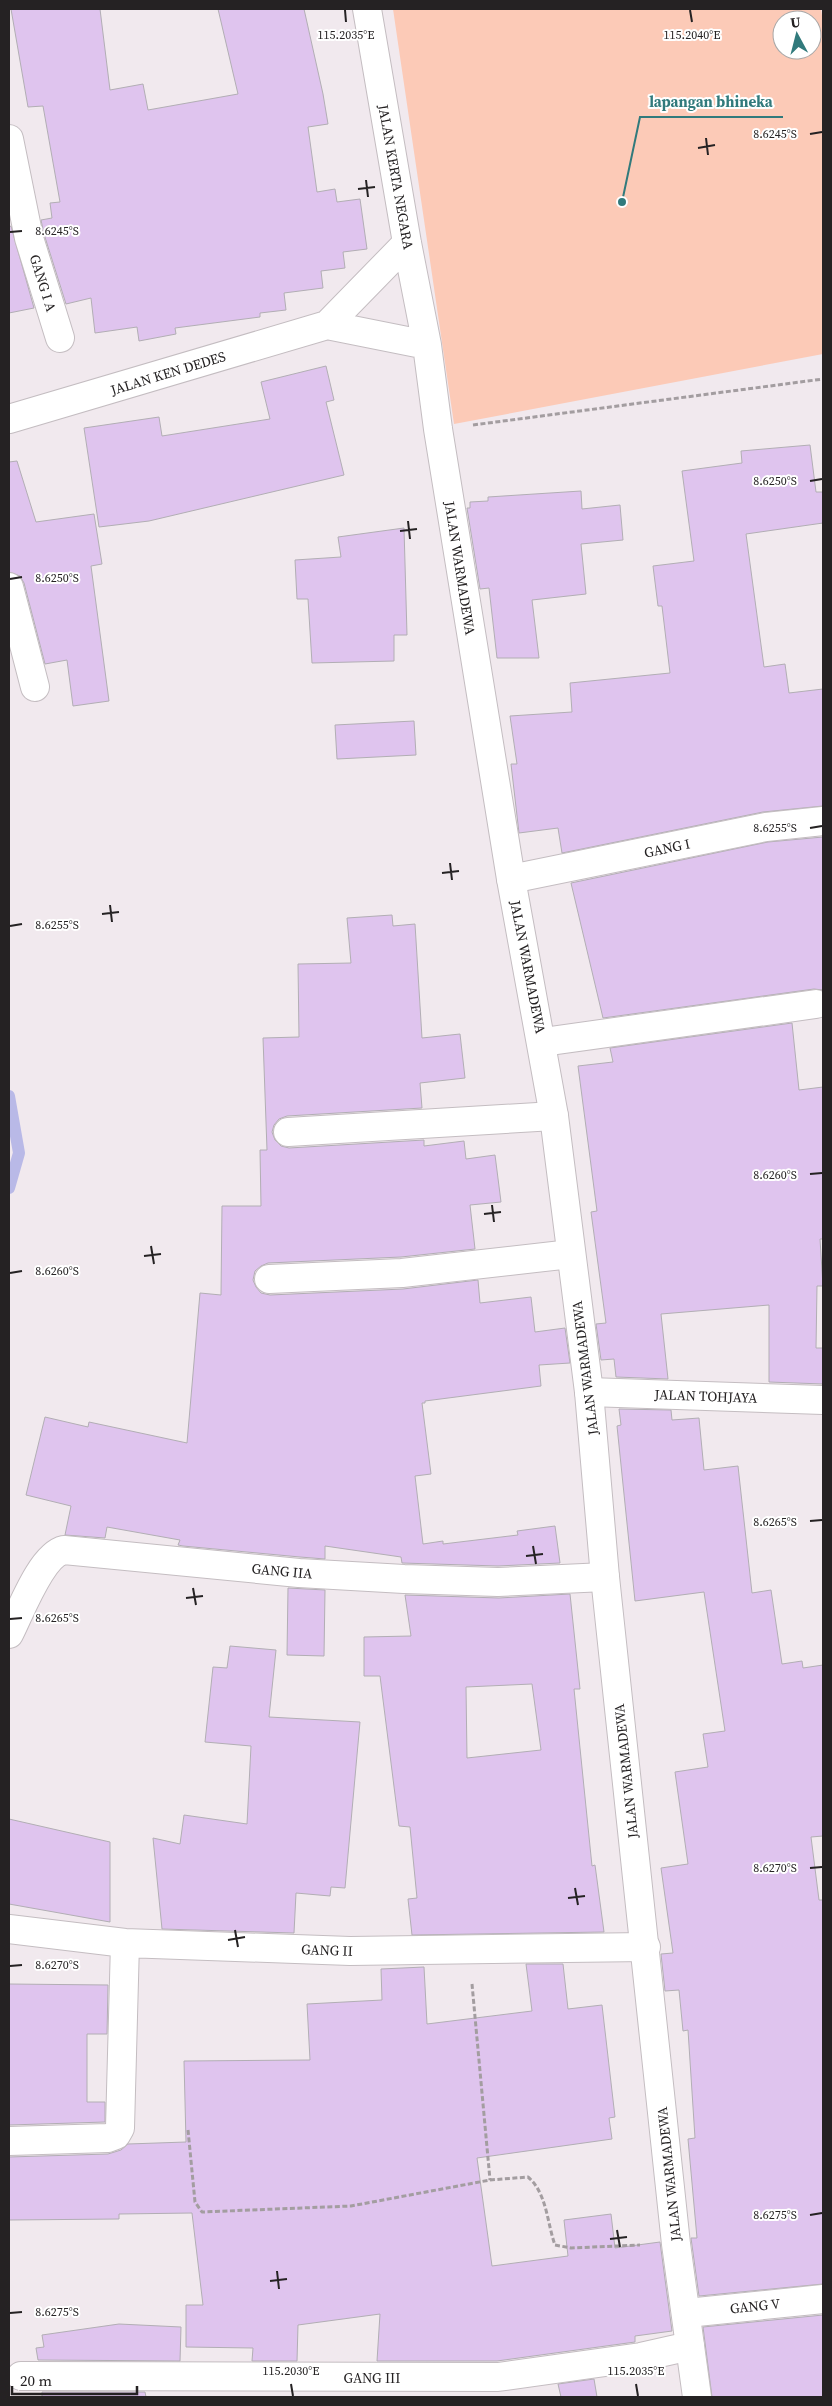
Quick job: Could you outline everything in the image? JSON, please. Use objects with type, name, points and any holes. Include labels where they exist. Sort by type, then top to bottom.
[{"type":"street","name":"JALAN KERTA NEGARA","points":[[367,9],[407,243],[427,345]]},
{"type":"street","name":"GANG I A","points":[[9,139],[29,238],[60,338]]},
{"type":"street","name":"JALAN KEN DEDES","points":[[327,325],[407,243]]},
{"type":"street","name":"JALAN KEN DEDES","points":[[9,419],[327,325],[427,345]]},
{"type":"street","name":"JALAN WARMADEWA","points":[[427,345],[438,429],[511,880],[543,1042],[554,1116],[589,1392],[605,1577],[646,1947],[676,2244],[687,2313],[696,2397]]},
{"type":"street","points":[[9,587],[35,687]]},
{"type":"street","name":"GANG I","points":[[511,880],[766,827],[823,821]]},
{"type":"street","points":[[543,1042],[816,1004]]},
{"type":"street","points":[[288,1132],[554,1116]]},
{"type":"street","points":[[269,1279],[402,1273],[571,1254]]},
{"type":"street","name":"JALAN TOHJAYA","points":[[589,1392],[823,1400]]},
{"type":"street","name":"GANG IIA","points":[[9,1634],[46,1562],[58,1551],[64,1550],[299,1573],[404,1579],[498,1582],[605,1577]]},
{"type":"street","name":"GANG II","points":[[9,1929],[124,1943],[350,1951],[468,1951],[646,1947]]},
{"type":"street","points":[[9,2141],[108,2138],[116,2135],[120,2128],[124,1943]]},
{"type":"street","name":"GANG V","points":[[687,2313],[823,2299]]},
{"type":"street","name":"GANG III","points":[[21,2376],[498,2377],[641,2357],[690,2346]]},
{"type":"path","points":[[438,429],[823,379]]},
{"type":"path","points":[[468,1951],[490,2180]]},
{"type":"path","points":[[188,2130],[195,2202],[202,2212],[208,2214],[351,2206],[490,2180],[528,2177],[535,2183],[543,2200],[555,2245],[571,2248],[676,2244]]},
{"type":"shaded area","points":[[393,9],[821,9],[772,10],[772,60],[822,60],[822,16],[823,354],[454,424]]},
{"type":"building","points":[[11,9],[100,9],[110,90],[143,84],[148,110],[238,94],[218,9],[304,9],[328,124],[308,127],[317,192],[335,189],[337,202],[360,199],[367,249],[343,252],[345,268],[321,271],[323,288],[284,293],[286,310],[260,313],[260,317],[175,328],[176,334],[139,341],[137,327],[95,333],[91,298],[66,304],[44,234],[41,220],[52,218],[50,203],[60,202],[43,106],[28,107]]},
{"type":"building","points":[[11,226],[34,308],[9,313],[9,227]]},
{"type":"building","points":[[326,366],[334,400],[326,402],[344,475],[149,521],[99,527],[84,428],[159,417],[162,436],[270,419],[261,382]]},
{"type":"building","points":[[810,445],[816,492],[823,492],[823,523],[746,534],[764,667],[785,664],[789,693],[823,689],[823,806],[763,812],[562,853],[558,828],[519,833],[511,764],[517,764],[510,716],[572,712],[570,683],[670,673],[662,606],[658,606],[653,566],[694,561],[682,471],[742,463],[741,451]]},
{"type":"building","points":[[17,461],[36,522],[94,514],[102,564],[91,566],[109,701],[73,706],[67,660],[45,664],[24,583],[20,576],[9,572],[9,462]]},
{"type":"building","points":[[581,491],[582,509],[620,505],[623,540],[581,544],[586,594],[532,600],[539,658],[497,658],[489,588],[480,589],[467,508],[470,508],[470,502],[488,501],[488,497]]},
{"type":"building","points":[[404,528],[407,635],[394,635],[394,661],[312,663],[308,599],[297,599],[295,560],[341,557],[338,537]]},
{"type":"building","points":[[414,721],[416,755],[337,759],[335,725]]},
{"type":"building","points":[[823,837],[823,990],[814,989],[603,1018],[571,883],[768,842]]},
{"type":"building","points":[[392,915],[393,926],[415,924],[422,1038],[460,1034],[465,1078],[420,1083],[422,1108],[287,1116],[279,1119],[274,1125],[272,1132],[275,1140],[281,1146],[289,1148],[424,1140],[424,1146],[464,1141],[466,1159],[495,1155],[501,1202],[470,1205],[475,1249],[401,1257],[268,1263],[255,1271],[253,1280],[261,1293],[270,1295],[403,1289],[478,1280],[480,1303],[531,1297],[535,1332],[565,1328],[570,1363],[539,1365],[541,1386],[425,1401],[425,1403],[422,1403],[431,1474],[415,1476],[423,1544],[443,1541],[443,1544],[518,1535],[517,1531],[555,1526],[560,1563],[498,1566],[402,1563],[401,1557],[325,1546],[325,1559],[183,1546],[178,1545],[180,1540],[107,1527],[105,1538],[65,1535],[71,1506],[26,1495],[45,1417],[88,1427],[89,1422],[187,1443],[200,1293],[221,1295],[222,1206],[261,1206],[260,1150],[267,1150],[263,1038],[299,1037],[298,964],[351,963],[347,918]]},
{"type":"building","points":[[792,1023],[799,1090],[823,1087],[823,1239],[820,1239],[823,1286],[817,1286],[816,1348],[823,1348],[823,1384],[769,1382],[769,1305],[661,1314],[668,1379],[616,1377],[614,1359],[601,1360],[596,1324],[606,1323],[591,1212],[597,1211],[578,1066],[613,1062],[610,1048]]},
{"type":"building","points":[[619,1409],[671,1410],[672,1420],[699,1418],[704,1470],[738,1466],[752,1593],[771,1590],[782,1664],[802,1661],[803,1668],[823,1665],[823,1836],[811,1837],[819,1900],[823,1900],[823,2284],[699,2296],[691,2238],[697,2238],[688,2139],[695,2138],[688,2030],[683,2031],[679,1990],[665,1991],[661,1954],[673,1953],[661,1868],[688,1864],[675,1772],[708,1767],[703,1734],[725,1731],[704,1592],[635,1601],[617,1426],[621,1425]]},
{"type":"building","points":[[288,1588],[325,1590],[324,1656],[287,1655]]},
{"type":"building","points":[[570,1594],[580,1689],[574,1689],[592,1866],[595,1865],[604,1932],[412,1935],[408,1899],[417,1898],[410,1827],[399,1826],[380,1676],[364,1676],[364,1637],[411,1636],[405,1595],[499,1598]],"holes":[[[532,1684],[541,1750],[467,1758],[466,1687]]]},
{"type":"building","points":[[230,1646],[276,1650],[269,1717],[360,1722],[345,1888],[331,1887],[330,1896],[296,1893],[294,1933],[162,1929],[153,1838],[180,1844],[184,1815],[247,1824],[251,1746],[205,1742],[213,1667],[227,1668]]},
{"type":"building","points":[[9,1819],[110,1842],[110,1922],[9,1904]]},
{"type":"building","points":[[526,1964],[563,1964],[568,2009],[602,2005],[615,2117],[609,2118],[612,2139],[477,2158],[492,2266],[568,2256],[564,2220],[611,2214],[615,2248],[660,2242],[672,2331],[635,2336],[635,2342],[497,2361],[377,2361],[380,2314],[298,2325],[297,2361],[252,2361],[253,2348],[186,2347],[186,2305],[203,2305],[192,2213],[119,2214],[119,2219],[9,2220],[9,2157],[108,2154],[121,2150],[128,2144],[186,2142],[184,2061],[310,2060],[307,2004],[382,2000],[381,1969],[424,1967],[427,2024],[532,2011]]},
{"type":"building","points":[[9,1984],[108,1985],[107,2034],[87,2034],[87,2102],[105,2102],[105,2122],[9,2125]]},
{"type":"building","points":[[823,2315],[823,2397],[712,2397],[703,2327]]},
{"type":"building","points":[[119,2324],[181,2327],[180,2361],[38,2360],[36,2348],[44,2347],[42,2335]]},
{"type":"building","points":[[594,2379],[597,2397],[561,2397],[558,2384]]},
{"type":"building","points":[[42,2392],[145,2392],[146,2397],[42,2397]]},
{"type":"waterway","points":[[9,1096],[19,1153],[9,1188]]},
{"type":"place","name":"lapangan bhineka","points":[[622,202]]}]
